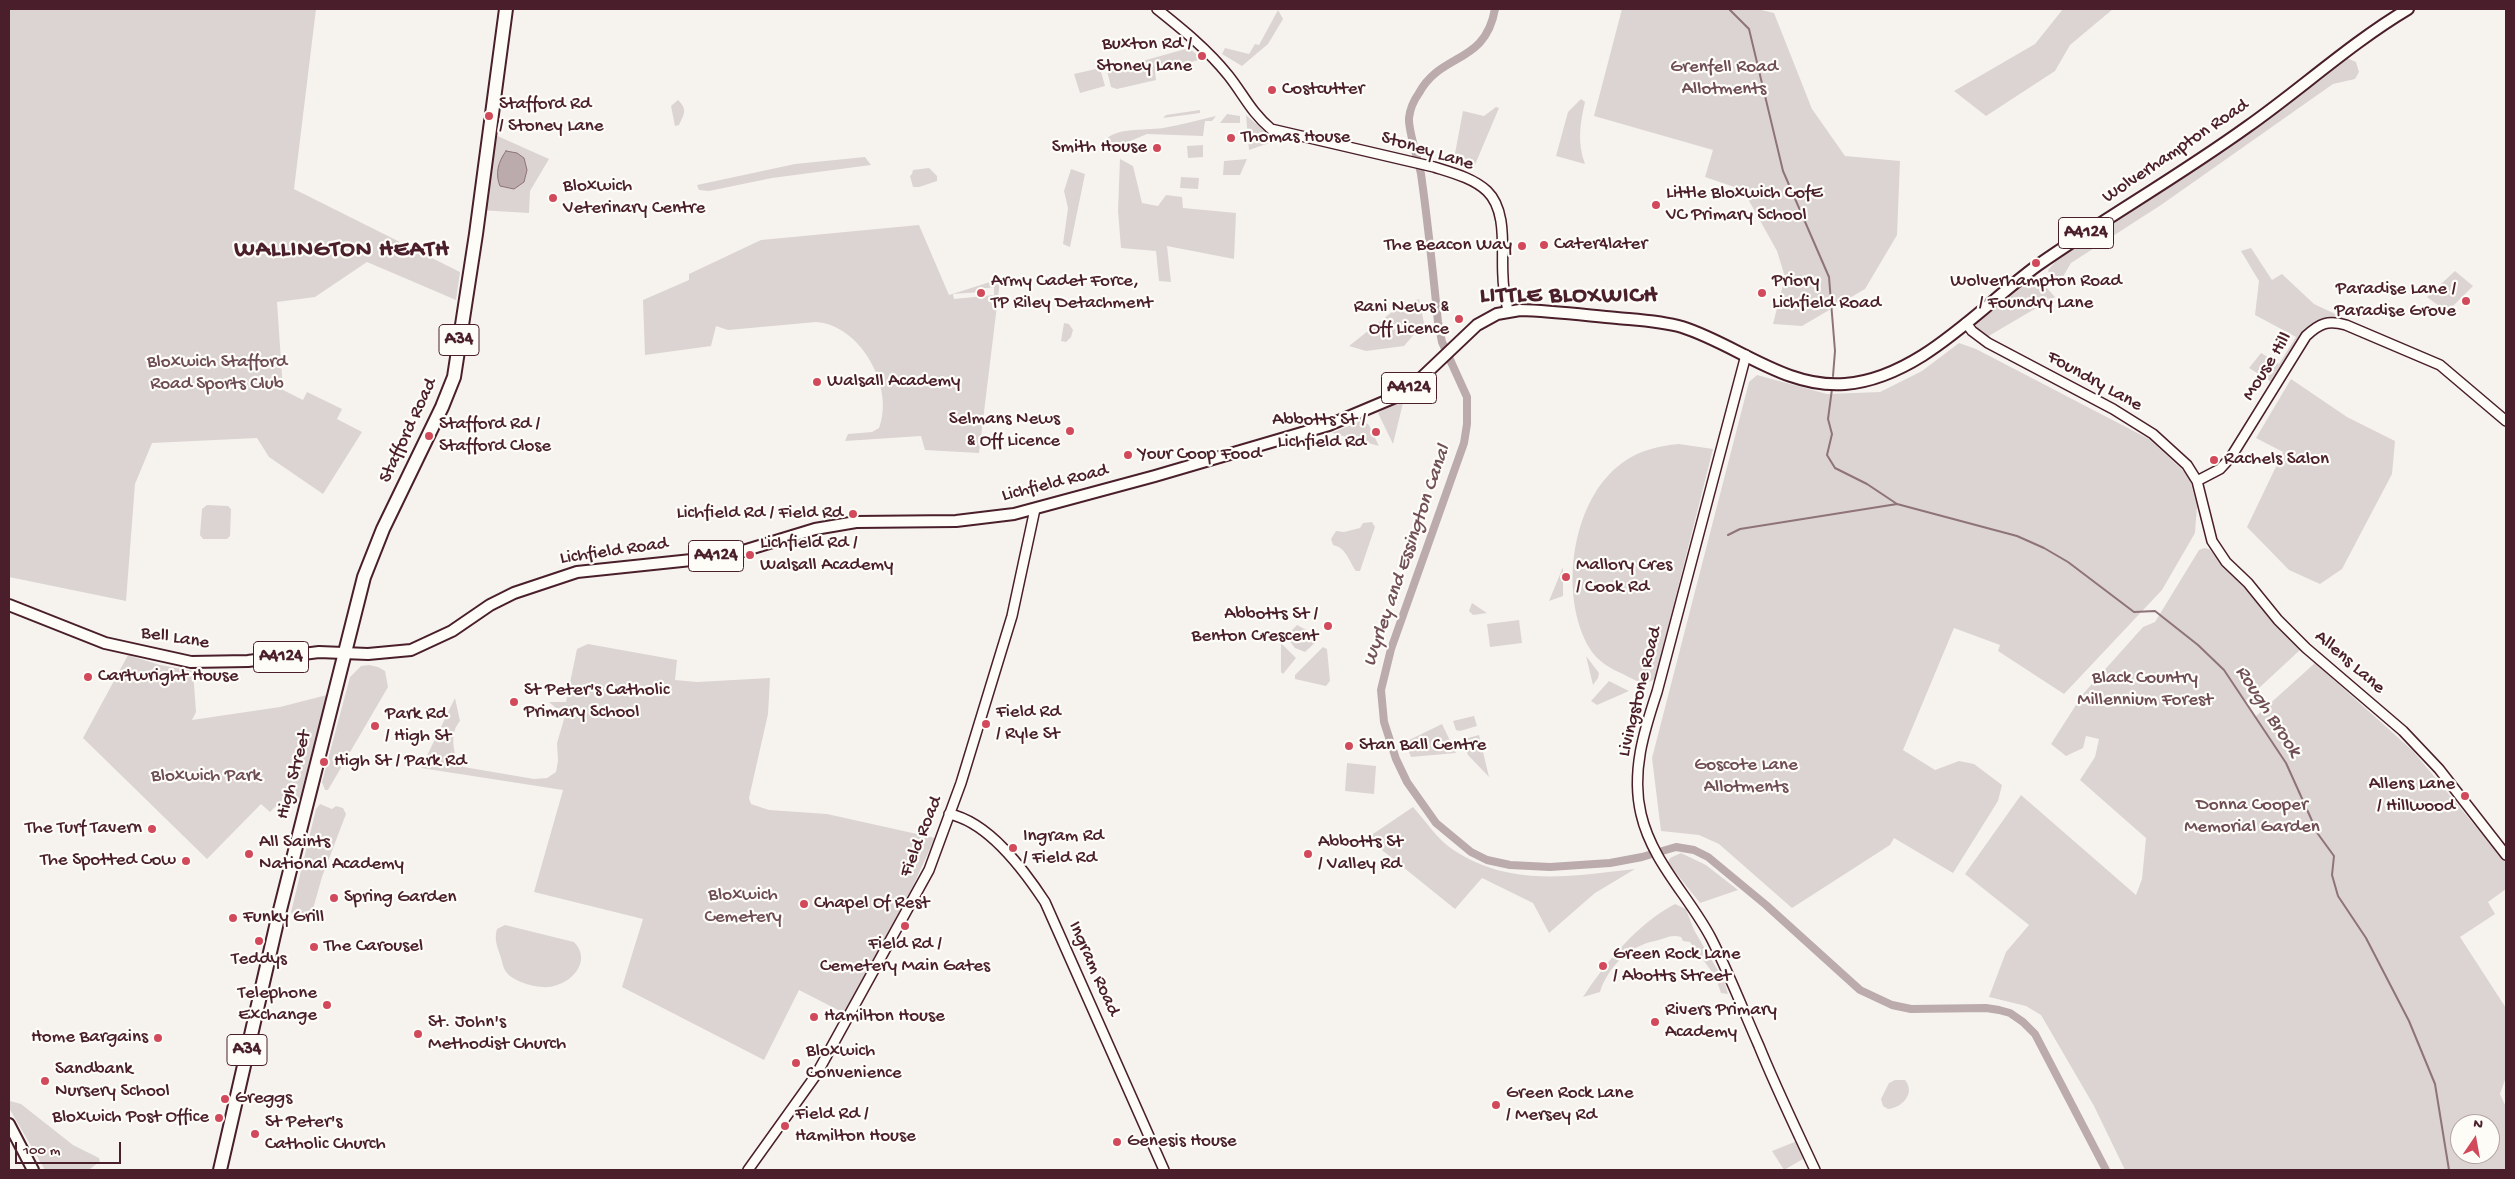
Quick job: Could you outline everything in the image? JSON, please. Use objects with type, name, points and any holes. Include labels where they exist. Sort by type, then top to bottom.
[{"type":"highway","name":"Stafford Road","points":[[344,652],[372,555],[442,407],[454,377],[476,234],[506,9]]},
{"type":"highway","name":"High Street","points":[[220,1170],[277,922],[344,652]]},
{"type":"main road","name":"Wolverhampton Road","points":[[1746,355],[1782,373],[1810,381],[1844,384],[1878,378],[1903,366],[1925,353],[1966,323],[2037,266],[2104,220],[2192,166],[2250,126],[2350,48],[2408,9]]},
{"type":"main road","name":"Lichfield Road","points":[[344,652],[368,654],[411,650],[452,631],[490,605],[514,593],[582,571],[726,554],[815,529],[856,522],[956,521],[1035,509],[1329,425],[1398,396],[1477,326],[1497,314],[1508,311],[1552,311],[1658,322],[1682,327],[1746,355]]},
{"type":"main road","name":"Bell Lane","points":[[9,605],[105,643],[191,662],[248,661],[319,652],[344,652]]},
{"type":"main road","points":[[9,1124],[33,1170]]},
{"type":"street","name":"Stoney Lane","points":[[1157,9],[1214,58],[1230,77],[1256,116],[1271,129],[1434,167],[1473,181],[1488,192],[1497,205],[1500,219],[1503,288],[1508,311]]},
{"type":"street","name":"Mouse Hill","points":[[2197,481],[2220,469],[2231,457],[2306,336],[2322,322],[2331,321],[2346,325],[2440,365],[2506,421]]},
{"type":"street","name":"Foundry Lane","points":[[1966,323],[1972,331],[1988,343],[2113,409],[2153,434],[2187,465],[2197,481]]},
{"type":"street","name":"Livingstone Road","points":[[1746,355],[1640,753],[1638,795],[1648,837],[1661,863],[1698,914],[1724,965],[1815,1170]]},
{"type":"street","name":"Allens Lane","points":[[2197,481],[2212,541],[2226,562],[2306,648],[2403,731],[2439,769],[2506,856]]},
{"type":"street","name":"Field Road","points":[[748,1170],[816,1075],[929,870],[949,814],[1012,616],[1035,509]]},
{"type":"street","name":"Ingram Road","points":[[949,814],[975,825],[997,842],[1025,872],[1045,902],[1164,1170]]},
{"type":"green space","name":"Bloxwich Stafford Road Sports Club","points":[[9,9],[316,9],[294,189],[460,272],[456,300],[367,262],[315,297],[277,302],[283,390],[303,400],[307,392],[342,409],[337,419],[362,432],[323,494],[269,457],[257,438],[152,443],[135,484],[126,601],[9,577]]},
{"type":"green space","name":"Grenfell Road Allotments","points":[[1622,9],[1757,9],[1774,13],[1812,109],[1845,156],[1900,161],[1897,235],[1865,289],[1802,326],[1773,324],[1785,277],[1777,251],[1743,190],[1705,177],[1713,150],[1594,116]]},
{"type":"green space","points":[[2063,9],[2113,9],[2070,45],[2055,71],[1986,116],[1954,91],[2035,44]]},
{"type":"green space","points":[[1278,10],[1283,19],[1268,44],[1242,66],[1222,54],[1225,48],[1249,54],[1255,44],[1259,45]]},
{"type":"green space","points":[[1189,48],[1202,59],[1155,72],[1156,80],[1117,89],[1111,87],[1107,71]]},
{"type":"green space","points":[[2347,58],[2356,62],[2359,72],[2355,79],[2333,84],[2161,205],[2071,263],[2061,280],[2056,282],[2051,279],[2048,270],[2057,260],[2230,148]]},
{"type":"green space","points":[[1100,68],[1105,86],[1080,93],[1074,74]]},
{"type":"green space","points":[[1581,99],[1585,102],[1580,133],[1582,156],[1585,164],[1556,156],[1568,112]]},
{"type":"green space","points":[[678,100],[684,112],[679,125],[675,126],[671,106]]},
{"type":"green space","points":[[1496,107],[1499,108],[1474,167],[1467,170],[1453,164],[1463,111],[1484,116]]},
{"type":"green space","points":[[1200,110],[1200,113],[1163,118],[1166,115]]},
{"type":"green space","points":[[1227,114],[1240,116],[1240,123],[1220,123]]},
{"type":"green space","points":[[1246,115],[1269,135],[1276,137],[1275,141],[1249,150]]},
{"type":"green space","points":[[1216,116],[1212,121],[1205,121],[1203,136],[1147,134],[1116,147],[1102,144],[1107,138],[1121,132],[1163,128]]},
{"type":"green space","points":[[493,134],[549,159],[530,191],[529,213],[479,210]]},
{"type":"green space","points":[[1203,145],[1203,157],[1188,158],[1187,146]]},
{"type":"green space","points":[[865,157],[871,165],[772,178],[709,191],[699,190],[697,185],[795,164]]},
{"type":"green space","points":[[1120,159],[1133,166],[1142,203],[1158,206],[1166,195],[1182,197],[1183,208],[1236,213],[1234,259],[1167,246],[1171,282],[1159,281],[1156,251],[1121,248],[1118,211]]},
{"type":"green space","points":[[1247,159],[1240,175],[1223,175],[1224,161]]},
{"type":"green space","points":[[929,168],[937,176],[937,181],[913,187],[910,176],[913,170]]},
{"type":"green space","points":[[1071,169],[1085,174],[1070,247],[1063,244],[1068,208],[1064,191]]},
{"type":"green space","points":[[1181,177],[1199,178],[1198,189],[1180,188]]},
{"type":"green space","points":[[919,225],[949,295],[990,282],[1000,281],[979,453],[925,450],[921,436],[845,441],[848,434],[872,432],[879,428],[883,412],[882,395],[878,378],[860,346],[847,334],[832,326],[816,322],[728,330],[716,326],[711,346],[645,355],[643,300],[689,280],[689,274],[761,240]],"holes":[[[994,287],[994,295],[954,299],[953,294],[981,292],[981,289]]]},
{"type":"green space","points":[[2251,248],[2272,280],[2282,274],[2314,304],[2361,326],[2360,330],[2331,319],[2322,320],[2314,325],[2305,333],[2290,354],[2273,383],[2249,368],[2261,353],[2279,364],[2296,337],[2255,315],[2259,281],[2241,251]]},
{"type":"green space","points":[[2455,271],[2473,286],[2447,312],[2427,297]]},
{"type":"green space","points":[[2035,275],[2055,297],[1987,337],[1977,328],[1974,322],[1996,300]]},
{"type":"green space","points":[[1419,299],[1424,323],[1404,346],[1366,351],[1349,346],[1397,308]]},
{"type":"green space","points":[[1064,323],[1069,324],[1073,330],[1071,337],[1066,342],[1061,341]]},
{"type":"green space","name":"Goscote Lane Allotments","points":[[1959,343],[1976,349],[2149,439],[2189,476],[2197,506],[2195,533],[2162,590],[2064,694],[1998,651],[2000,645],[1954,628],[1903,750],[1935,770],[1959,761],[1974,764],[2002,785],[1998,801],[1953,873],[1894,838],[1890,845],[1792,908],[1719,844],[1699,835],[1661,831],[1652,758],[1749,382],[1757,375],[1827,394],[1880,392],[1922,371]]},
{"type":"green space","points":[[2291,379],[2347,417],[2395,441],[2392,474],[2342,569],[2320,584],[2289,570],[2247,527],[2283,452],[2256,438]]},
{"type":"green space","points":[[1401,399],[1403,403],[1393,444],[1378,413]]},
{"type":"green space","points":[[1363,420],[1369,425],[1379,446],[1332,433]]},
{"type":"green space","points":[[1679,444],[1713,449],[1655,679],[1643,682],[1609,667],[1600,661],[1590,649],[1580,627],[1574,603],[1575,550],[1581,524],[1591,500],[1605,479],[1622,463],[1642,452],[1656,447]]},
{"type":"green space","points":[[207,505],[228,506],[231,509],[230,536],[227,539],[203,539],[200,535],[202,509]]},
{"type":"green space","points":[[1372,522],[1375,527],[1360,571],[1356,571],[1345,552],[1333,545],[1331,539],[1336,531],[1344,532],[1360,528],[1363,523]]},
{"type":"green space","points":[[2209,549],[2300,650],[2245,701],[2255,717],[2315,663],[2413,751],[2506,863],[2506,889],[2488,902],[2495,914],[2460,937],[2506,1008],[2506,1077],[2500,1094],[2506,1107],[2506,1170],[2125,1170],[2094,1106],[2041,1015],[2026,1006],[1989,997],[2006,952],[2029,925],[1965,874],[2021,795],[2136,895],[2142,879],[2146,838],[2080,780],[2095,757],[2099,739],[2086,736],[2083,748],[2066,756],[2051,744],[2083,694],[2143,627],[2155,622],[2199,550]]},
{"type":"green space","points":[[1563,567],[1563,596],[1549,601]]},
{"type":"green space","points":[[1472,603],[1487,613],[1473,615],[1469,611]]},
{"type":"green space","points":[[1519,620],[1522,643],[1490,647],[1487,624]]},
{"type":"green space","points":[[1297,625],[1312,633],[1318,640],[1305,652],[1295,648],[1286,636]]},
{"type":"green space","points":[[1281,643],[1296,658],[1283,674],[1281,672]]},
{"type":"green space","name":"Bloxwich Cemetery","points":[[588,644],[677,660],[675,680],[697,682],[770,678],[768,714],[749,798],[751,804],[769,810],[827,814],[935,838],[912,888],[844,1013],[799,990],[764,1060],[622,987],[643,919],[534,892],[563,790],[421,768],[455,698],[460,721],[453,737],[458,766],[534,779],[547,778],[556,772],[558,761],[557,743],[567,709],[556,708],[549,702],[566,702],[577,649]]},
{"type":"green space","points":[[1323,647],[1327,649],[1330,681],[1326,686],[1295,679],[1295,675]]},
{"type":"green space","name":"Bloxwich Park","points":[[128,655],[160,665],[193,671],[196,712],[192,720],[280,707],[327,695],[299,801],[285,797],[270,812],[261,804],[207,859],[83,738]]},
{"type":"green space","points":[[1586,656],[1599,673],[1593,685]]},
{"type":"green space","points":[[369,665],[385,671],[388,687],[328,790],[325,790],[322,782],[350,677],[361,666]]},
{"type":"green space","points":[[1609,681],[1629,691],[1597,705],[1591,701]]},
{"type":"green space","points":[[1474,716],[1477,726],[1460,731],[1456,730],[1453,721]]},
{"type":"green space","points":[[1442,724],[1456,753],[1411,757],[1405,742]]},
{"type":"green space","points":[[1479,735],[1489,777],[1468,755],[1461,740]]},
{"type":"green space","points":[[1347,763],[1376,766],[1374,794],[1345,791]]},
{"type":"green space","points":[[320,804],[332,809],[336,806],[343,808],[346,814],[322,877],[311,916],[307,919],[293,918],[291,912],[316,809]]},
{"type":"green space","points":[[1413,807],[1436,835],[1452,849],[1496,870],[1518,874],[1564,876],[1635,869],[1595,893],[1549,933],[1533,903],[1482,878],[1455,909],[1367,838]]},
{"type":"green space","points":[[1681,853],[1706,865],[1738,890],[1700,903],[1668,863],[1670,858]]},
{"type":"green space","points":[[1675,904],[1686,909],[1694,930],[1724,981],[1728,994],[1721,993],[1715,976],[1690,942],[1683,941],[1681,937],[1674,936],[1646,944],[1628,953],[1608,974],[1600,992],[1583,997],[1623,945],[1648,922]]},
{"type":"green space","points":[[505,925],[574,942],[581,955],[578,969],[562,983],[549,987],[522,983],[511,977],[504,969],[496,942],[497,929]]},
{"type":"green space","points":[[1895,1080],[1905,1080],[1909,1090],[1908,1095],[1898,1106],[1888,1109],[1883,1106],[1881,1099],[1889,1083]]},
{"type":"green space","points":[[10,1101],[21,1104],[73,1145],[99,1158],[100,1161],[89,1170],[45,1170],[9,1108]]},
{"type":"green space","points":[[1797,1141],[1803,1159],[1784,1170],[1772,1151]]},
{"type":"shaded area","points":[[506,151],[517,153],[524,158],[527,170],[524,182],[514,189],[500,186],[498,182],[498,168]]},
{"type":"waterway","name":"Wyrley and Essington Canal","points":[[1495,9],[1490,27],[1482,40],[1428,80],[1417,96],[1409,118],[1421,174],[1438,322],[1442,342],[1467,397],[1467,424],[1464,443],[1391,649],[1381,690],[1384,722],[1396,759],[1407,782],[1436,823],[1471,852],[1487,860],[1510,865],[1550,867],[1610,863],[1642,857],[1676,847],[1694,850],[1708,857],[1766,905],[1860,990],[1892,1005],[1911,1009],[1986,1008],[2010,1013],[2035,1034],[2106,1170]]},
{"type":"waterway","name":"Rough Brook","points":[[1729,9],[1749,29],[1783,171],[1829,277],[1835,351],[1833,376]]},
{"type":"waterway","name":"Rough Brook","points":[[1832,389],[1828,419],[1832,434],[1827,455],[1835,468],[1867,484],[1897,504],[2017,536],[2044,548],[2068,562],[2134,612],[2155,611],[2198,645],[2224,670],[2286,763],[2318,834],[2334,856],[2332,875],[2338,896],[2366,938],[2409,1021],[2435,1084],[2449,1170]]},
{"type":"waterway","points":[[1728,535],[1740,529],[1897,504]]},
{"type":"place","name":"Buxton Rd / Stoney Lane","points":[[1202,56]]},
{"type":"place","name":"Costcutter","points":[[1272,90]]},
{"type":"place","name":"Stafford Rd / Stoney Lane","points":[[489,116]]},
{"type":"place","name":"Thomas House","points":[[1231,138]]},
{"type":"place","name":"Smith House","points":[[1157,148]]},
{"type":"place","name":"Bloxwich Veterinary Centre","points":[[553,198]]},
{"type":"place","name":"Little Bloxwich CofE VC Primary School","points":[[1656,205]]},
{"type":"place","name":"Cater4later","points":[[1544,245]]},
{"type":"place","name":"The Beacon Way","points":[[1522,246]]},
{"type":"place","name":"Wolverhampton Road / Foundry Lane","points":[[2036,263]]},
{"type":"place","name":"Army Cadet Force, TP Riley Detachment","points":[[981,293]]},
{"type":"place","name":"Priory Lichfield Road","points":[[1762,293]]},
{"type":"place","name":"Paradise Lane / Paradise Grove","points":[[2466,301]]},
{"type":"place","name":"Rani News & Off Licence","points":[[1459,319]]},
{"type":"place","name":"Walsall Academy","points":[[817,382]]},
{"type":"place","name":"Selmans News & Off Licence","points":[[1070,431]]},
{"type":"place","name":"Abbotts St / Lichfield Rd","points":[[1376,432]]},
{"type":"place","name":"Stafford Rd / Stafford Close","points":[[429,436]]},
{"type":"place","name":"Your Coop Food","points":[[1128,455]]},
{"type":"place","name":"Rachels Salon","points":[[2214,460]]},
{"type":"place","name":"Lichfield Rd / Field Rd","points":[[853,514]]},
{"type":"place","name":"Lichfield Rd / Walsall Academy","points":[[750,555]]},
{"type":"place","name":"Mallory Cres / Cook Rd","points":[[1566,577]]},
{"type":"place","name":"Abbotts St / Benton Crescent","points":[[1328,626]]},
{"type":"place","name":"Cartwright House","points":[[88,677]]},
{"type":"place","name":"St Peter's Catholic Primary School","points":[[514,702]]},
{"type":"place","name":"Field Rd / Ryle St","points":[[986,724]]},
{"type":"place","name":"Park Rd / High St","points":[[375,726]]},
{"type":"place","name":"Stan Ball Centre","points":[[1349,746]]},
{"type":"place","name":"High St / Park Rd","points":[[324,762]]},
{"type":"place","name":"Allens Lane / Hillwood","points":[[2465,796]]},
{"type":"place","name":"The Turf Tavern","points":[[152,829]]},
{"type":"place","name":"Ingram Rd / Field Rd","points":[[1013,848]]},
{"type":"place","name":"All Saints National Academy","points":[[249,854]]},
{"type":"place","name":"Abbotts St / Valley Rd","points":[[1308,854]]},
{"type":"place","name":"The Spotted Cow","points":[[186,861]]},
{"type":"place","name":"Spring Garden","points":[[334,898]]},
{"type":"place","name":"Chapel Of Rest","points":[[804,904]]},
{"type":"place","name":"Funky Grill","points":[[233,918]]},
{"type":"place","name":"Field Rd / Cemetery Main Gates","points":[[905,926]]},
{"type":"place","name":"Teddys","points":[[259,941]]},
{"type":"place","name":"The Carousel","points":[[314,947]]},
{"type":"place","name":"Green Rock Lane / Abotts Street","points":[[1603,966]]},
{"type":"place","name":"Telephone Exchange","points":[[327,1005]]},
{"type":"place","name":"Hamilton House","points":[[814,1017]]},
{"type":"place","name":"Rivers Primary Academy","points":[[1655,1022]]},
{"type":"place","name":"St. John's Methodist Church","points":[[418,1034]]},
{"type":"place","name":"Home Bargains","points":[[158,1038]]},
{"type":"place","name":"Bloxwich Convenience","points":[[796,1063]]},
{"type":"place","name":"Sandbank Nursery School","points":[[45,1081]]},
{"type":"place","name":"Greggs","points":[[225,1099]]},
{"type":"place","name":"Green Rock Lane / Mersey Rd","points":[[1496,1105]]},
{"type":"place","name":"Bloxwich Post Office","points":[[219,1118]]},
{"type":"place","name":"Field Rd / Hamilton House","points":[[785,1126]]},
{"type":"place","name":"St Peter's Catholic Church","points":[[255,1134]]},
{"type":"place","name":"Genesis House","points":[[1117,1142]]},
{"type":"district","name":"WALLINGTON HEATH","points":[[342,251]]},
{"type":"district","name":"LITTLE BLOXWICH","points":[[1569,297]]},
{"type":"park label","name":"Black Country Millennium Forest","points":[[2145,690]]},
{"type":"park label","name":"Donna Cooper Memorial Garden","points":[[2252,817]]}]
